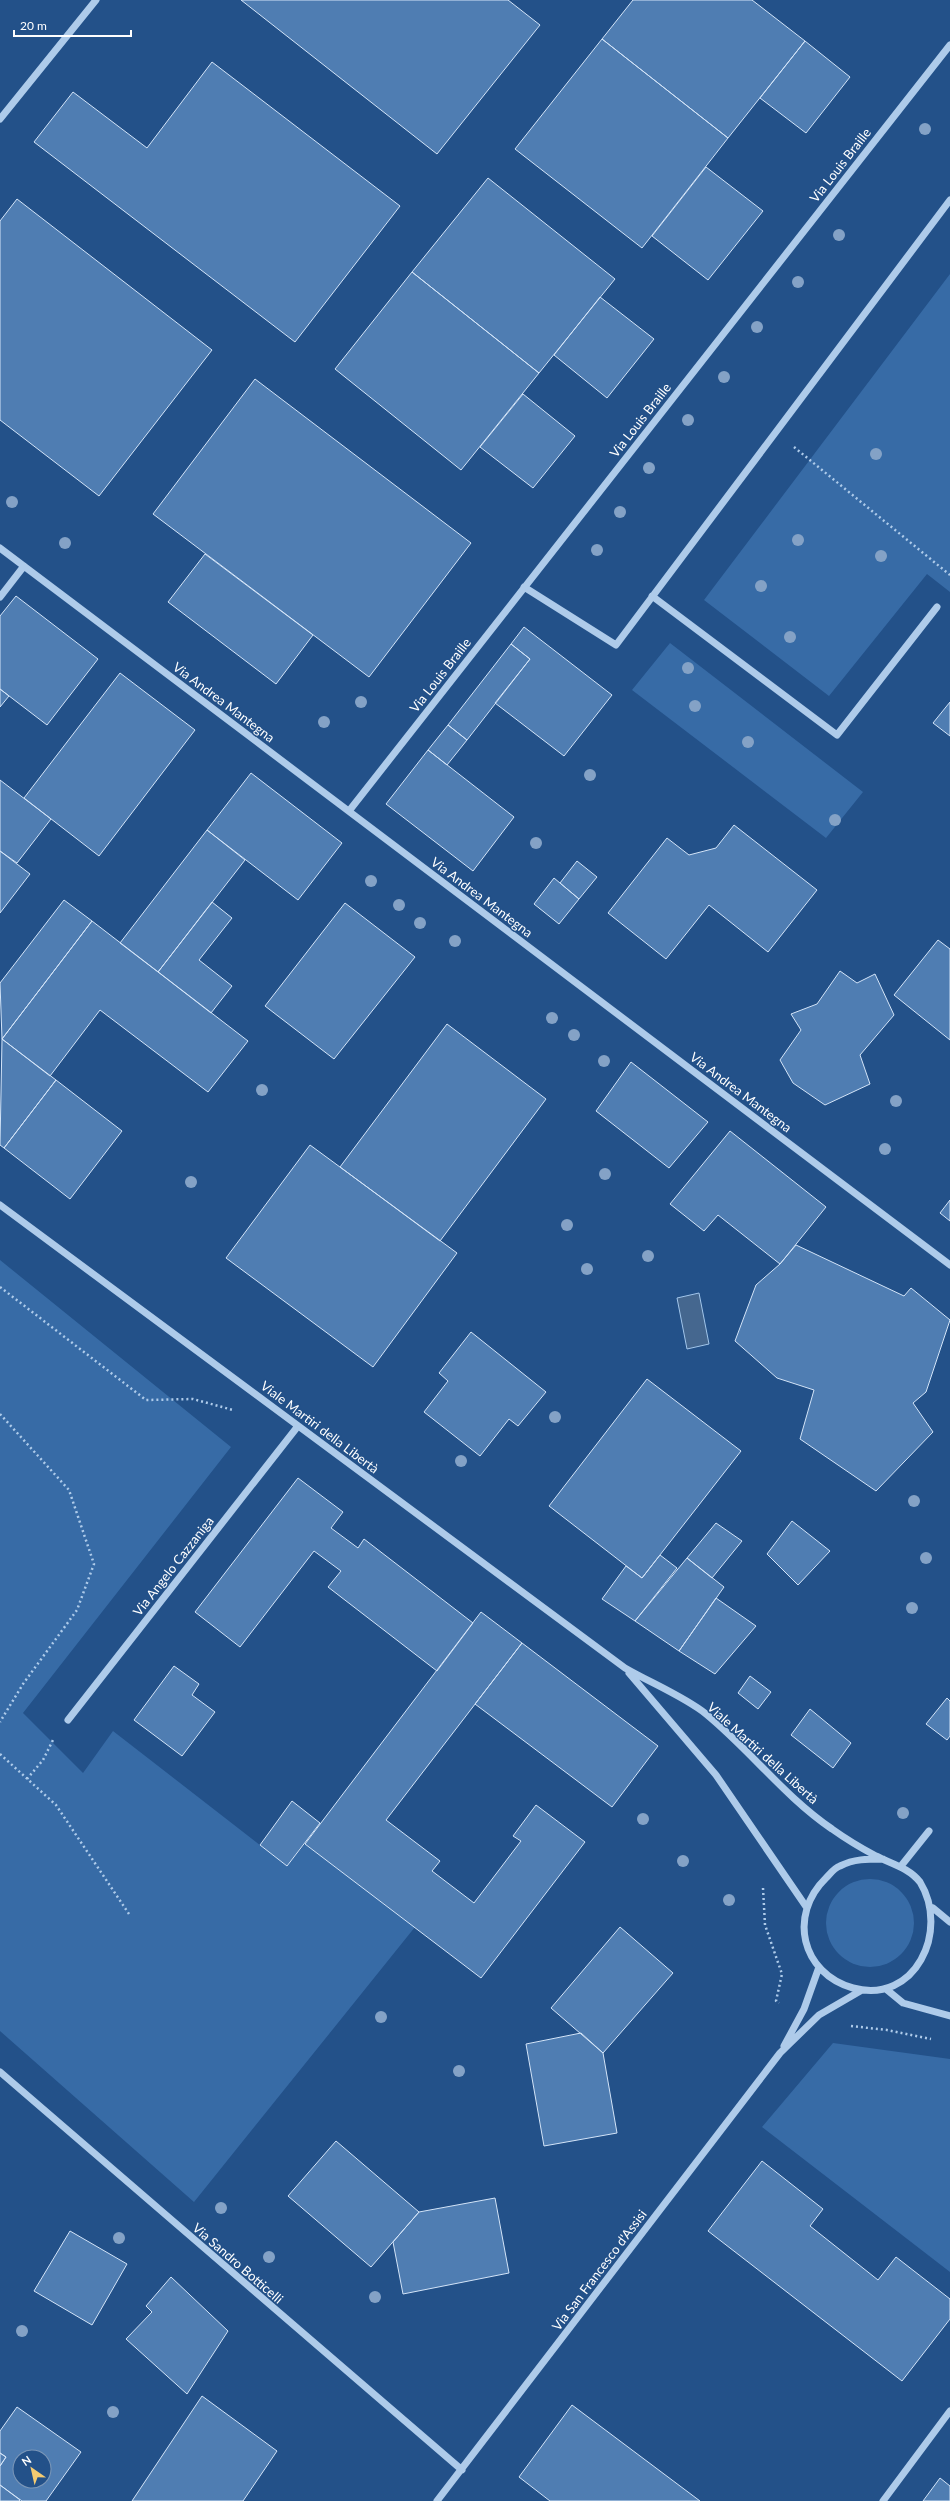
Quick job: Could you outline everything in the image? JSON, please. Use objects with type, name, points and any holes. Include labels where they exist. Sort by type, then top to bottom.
[{"type":"street","points":[[0,119],[96,0]]},
{"type":"street","name":"Via Louis Braille","points":[[349,811],[950,45]]},
{"type":"street","points":[[524,587],[616,644],[950,200]]},
{"type":"street","name":"Via Andrea Mantegna","points":[[0,548],[950,1265]]},
{"type":"street","points":[[0,597],[24,566]]},
{"type":"street","points":[[652,596],[837,735],[937,607]]},
{"type":"street","name":"Viale Martiri della Libertà","points":[[0,1205],[625,1668],[704,1713],[824,1823],[857,1846],[901,1866],[920,1881],[932,1903],[936,1928],[934,1942],[922,1965],[902,1982],[886,1989],[862,1990],[839,1984],[828,1977],[813,1960],[805,1940],[803,1920],[814,1890],[838,1866],[859,1859],[883,1859]]},
{"type":"street","name":"Via Angelo Cazzaniga","points":[[68,1720],[298,1426]]},
{"type":"street","name":"Viale Martiri della Libertà","points":[[625,1668],[716,1775],[756,1829],[807,1908]]},
{"type":"street","points":[[901,1866],[929,1831]]},
{"type":"street","name":"Viale Martiri della Libertà","points":[[933,1908],[950,1922]]},
{"type":"street","name":"Via San Francesco d'Assisi","points":[[780,2053],[799,2017],[819,1967]]},
{"type":"street","points":[[886,1989],[903,2002],[950,2016]]},
{"type":"street","name":"Via San Francesco d'Assisi","points":[[437,2501],[780,2053],[818,2015],[862,1990]]},
{"type":"street","name":"Via Sandro Botticelli","points":[[0,2072],[462,2470]]},
{"type":"street","points":[[883,2501],[950,2411]]},
{"type":"path","points":[[776,432],[950,575]]},
{"type":"path","points":[[0,1287],[146,1400],[193,1399],[234,1410],[239,1414]]},
{"type":"path","points":[[0,1414],[69,1490],[94,1564],[77,1610],[24,1684],[0,1722]]},
{"type":"path","points":[[27,1779],[43,1760],[52,1742],[68,1720]]},
{"type":"path","points":[[0,1754],[56,1805],[129,1914]]},
{"type":"path","points":[[759,1881],[763,1887],[765,1925],[782,1974],[776,2001],[799,2017]]},
{"type":"path","points":[[849,2026],[887,2030],[936,2040]]},
{"type":"shaded area","points":[[950,274],[950,592],[927,574],[829,696],[704,600]]},
{"type":"shaded area","points":[[670,643],[863,792],[826,838],[632,690]]},
{"type":"shaded area","points":[[0,1260],[231,1447],[23,1713],[83,1773],[113,1731],[287,1866],[305,1844],[415,1927],[194,2202],[0,2031]]},
{"type":"shaded area","points":[[699,1293],[709,1344],[687,1349],[677,1298]]},
{"type":"shaded area","points":[[870,1879],[887,1882],[901,1892],[911,1906],[914,1923],[911,1940],[901,1954],[887,1964],[870,1967],[853,1964],[839,1954],[829,1940],[826,1923],[829,1906],[839,1892],[853,1882]]},
{"type":"shaded area","points":[[833,2043],[950,2059],[950,2272],[762,2127]]},
{"type":"building","points":[[241,0],[508,0],[540,25],[437,154]]},
{"type":"building","points":[[633,0],[752,0],[805,41],[728,138],[602,39]]},
{"type":"building","points":[[602,39],[728,138],[642,248],[515,149]]},
{"type":"building","points":[[805,41],[850,77],[806,133],[760,98]]},
{"type":"building","points":[[212,62],[400,206],[295,342],[34,142],[73,92],[147,148]]},
{"type":"building","points":[[706,167],[763,211],[708,280],[652,236]]},
{"type":"building","points":[[488,178],[615,279],[539,373],[412,272]]},
{"type":"building","points":[[17,199],[212,350],[99,496],[0,420],[0,221]]},
{"type":"building","points":[[412,272],[539,373],[461,470],[335,369]]},
{"type":"building","points":[[600,297],[654,339],[607,398],[554,355]]},
{"type":"building","points":[[255,379],[471,543],[369,677],[153,514]]},
{"type":"building","points":[[523,394],[575,436],[533,488],[480,447]]},
{"type":"building","points":[[205,554],[313,635],[276,684],[168,602]]},
{"type":"building","points":[[16,596],[98,659],[47,725],[0,689],[0,616]]},
{"type":"building","points":[[524,627],[612,695],[564,756],[495,703],[530,659],[511,644]]},
{"type":"building","points":[[511,644],[530,659],[467,740],[448,725]]},
{"type":"building","points":[[120,673],[195,730],[99,856],[24,798]]},
{"type":"building","points":[[0,689],[9,696],[0,707]]},
{"type":"building","points":[[950,702],[950,736],[933,723]]},
{"type":"building","points":[[448,725],[467,740],[447,765],[428,750]]},
{"type":"building","points":[[428,750],[514,817],[473,871],[386,804]]},
{"type":"building","points":[[251,773],[342,843],[298,900],[207,830]]},
{"type":"building","points":[[0,780],[51,819],[17,863],[0,851]]},
{"type":"building","points":[[734,825],[817,890],[768,952],[709,905],[666,959],[608,913],[667,838],[689,855],[716,848]]},
{"type":"building","points":[[207,830],[245,860],[158,972],[120,943]]},
{"type":"building","points":[[0,851],[30,874],[0,913]]},
{"type":"building","points":[[577,861],[597,877],[579,899],[560,883]]},
{"type":"building","points":[[554,878],[579,899],[559,924],[534,904]]},
{"type":"building","points":[[64,900],[92,921],[2,1039],[0,983]]},
{"type":"building","points":[[212,902],[232,918],[199,960],[232,986],[211,1013],[158,972]]},
{"type":"building","points":[[345,903],[415,957],[334,1059],[265,1006]]},
{"type":"building","points":[[92,921],[248,1041],[208,1092],[100,1010],[50,1076],[2,1039]]},
{"type":"building","points":[[938,940],[950,949],[950,1040],[894,995]]},
{"type":"building","points":[[840,971],[857,983],[875,974],[894,1015],[860,1055],[870,1084],[825,1105],[793,1083],[780,1060],[801,1030],[791,1014],[817,1004]]},
{"type":"building","points":[[447,1024],[546,1099],[440,1241],[340,1167]]},
{"type":"building","points":[[2,1039],[56,1080],[4,1148],[0,1145]]},
{"type":"building","points":[[631,1062],[708,1122],[669,1168],[596,1111]]},
{"type":"building","points":[[56,1080],[122,1131],[70,1199],[4,1148]]},
{"type":"building","points":[[730,1131],[826,1207],[780,1264],[718,1215],[704,1231],[670,1204]]},
{"type":"building","points":[[310,1145],[457,1253],[373,1367],[226,1258]]},
{"type":"building","points":[[950,1200],[950,1221],[940,1213]]},
{"type":"building","points":[[796,1245],[904,1296],[911,1288],[950,1320],[926,1392],[913,1403],[933,1432],[876,1491],[800,1439],[814,1390],[777,1378],[735,1341],[756,1285],[780,1264]]},
{"type":"building","points":[[471,1332],[546,1392],[518,1426],[509,1419],[480,1456],[424,1412],[448,1381],[439,1373]]},
{"type":"building","points":[[647,1379],[741,1451],[642,1578],[549,1506]]},
{"type":"building","points":[[298,1478],[343,1512],[331,1528],[358,1548],[364,1539],[473,1623],[437,1671],[328,1587],[341,1571],[314,1551],[240,1647],[195,1612]]},
{"type":"building","points":[[792,1521],[830,1551],[798,1585],[767,1554]]},
{"type":"building","points":[[716,1523],[742,1541],[712,1578],[687,1558]]},
{"type":"building","points":[[660,1555],[677,1568],[635,1621],[602,1599],[626,1566],[642,1578]]},
{"type":"building","points":[[687,1558],[724,1587],[679,1651],[635,1621]]},
{"type":"building","points":[[716,1598],[756,1626],[715,1674],[679,1651]]},
{"type":"building","points":[[481,1612],[522,1643],[386,1820],[440,1861],[432,1871],[474,1903],[521,1841],[513,1836],[536,1805],[585,1842],[481,1978],[305,1844]]},
{"type":"building","points":[[522,1643],[658,1746],[612,1807],[475,1704]]},
{"type":"building","points":[[174,1666],[199,1684],[192,1695],[215,1712],[182,1756],[134,1720]]},
{"type":"building","points":[[750,1676],[771,1692],[758,1709],[738,1693]]},
{"type":"building","points":[[947,1698],[950,1701],[950,1736],[947,1740],[926,1724]]},
{"type":"building","points":[[810,1709],[851,1743],[833,1768],[791,1735]]},
{"type":"building","points":[[292,1801],[320,1823],[287,1866],[260,1845]]},
{"type":"building","points":[[620,1927],[673,1973],[603,2053],[551,2008]]},
{"type":"building","points":[[581,2033],[603,2053],[617,2133],[544,2146],[526,2044]]},
{"type":"building","points":[[336,2141],[419,2212],[371,2267],[288,2196]]},
{"type":"building","points":[[762,2161],[823,2209],[810,2226],[878,2280],[896,2257],[950,2299],[950,2319],[902,2381],[708,2231]]},
{"type":"building","points":[[495,2198],[509,2273],[403,2294],[393,2242],[419,2212]]},
{"type":"building","points":[[70,2231],[127,2264],[92,2325],[34,2291]]},
{"type":"building","points":[[171,2277],[228,2331],[187,2394],[126,2339],[152,2312],[146,2306]]},
{"type":"building","points":[[202,2396],[277,2451],[243,2501],[132,2501]]},
{"type":"building","points":[[572,2405],[700,2501],[550,2501],[519,2477]]},
{"type":"building","points":[[17,2407],[81,2452],[46,2501],[22,2501],[0,2485],[0,2466],[6,2457],[0,2453],[0,2431]]},
{"type":"building","points":[[0,2453],[6,2457],[0,2466]]},
{"type":"building","points":[[940,2478],[950,2486],[950,2501],[923,2501]]},
{"type":"building","points":[[0,2485],[20,2500],[0,2501]]}]
